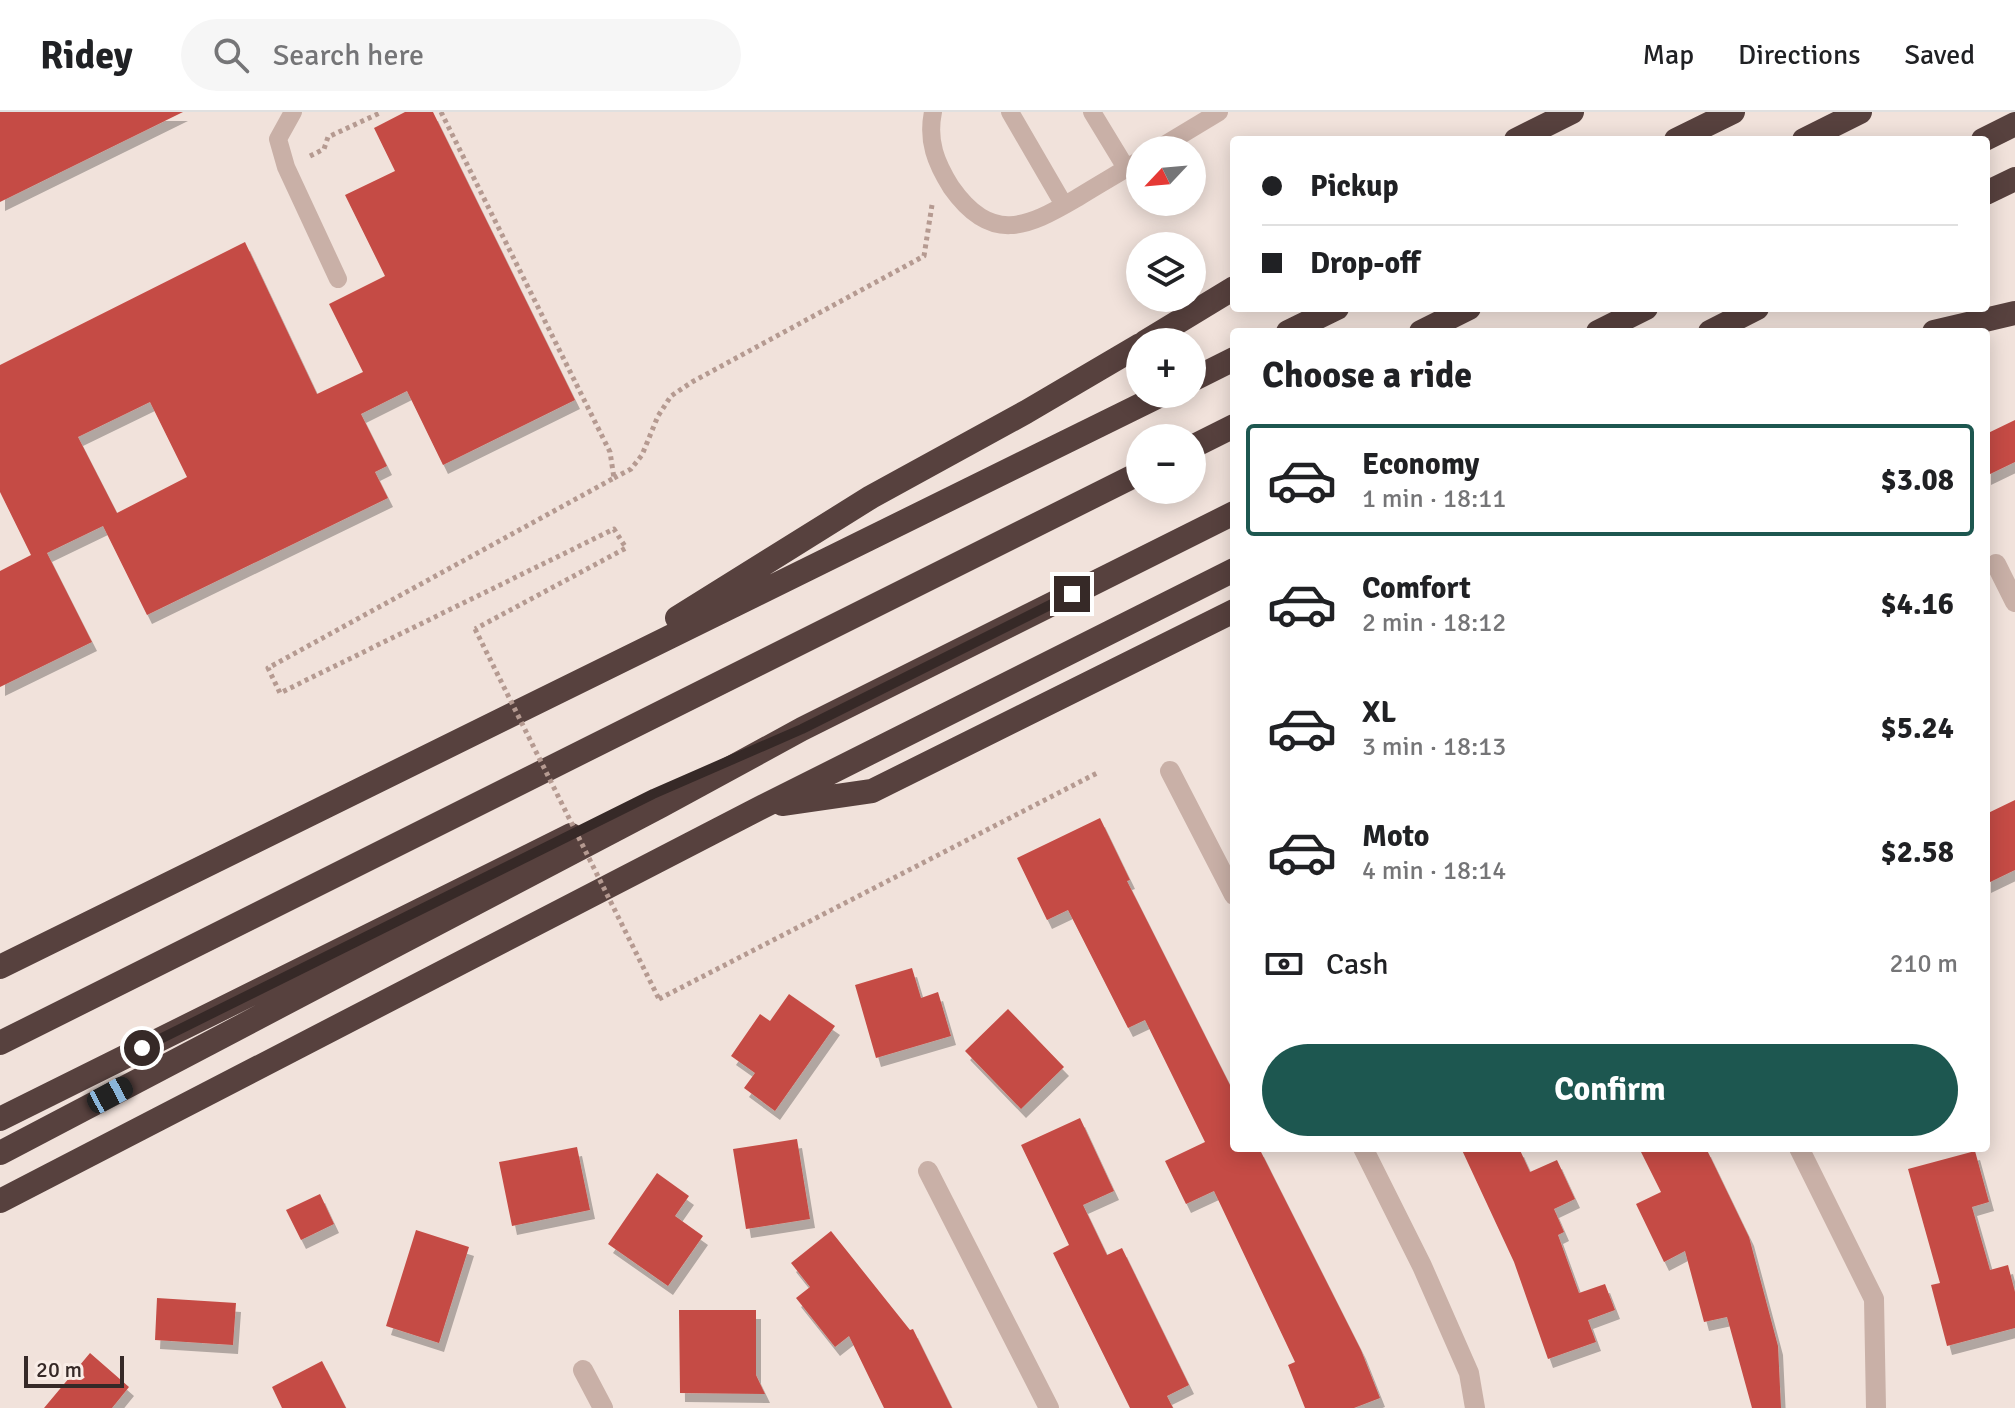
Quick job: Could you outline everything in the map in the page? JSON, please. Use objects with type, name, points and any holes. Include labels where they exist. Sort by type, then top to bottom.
[{"type":"highway","points":[[1524,136],[1572,112]]},
{"type":"highway","points":[[1684,136],[1733,112]]},
{"type":"highway","points":[[1812,136],[1860,112]]},
{"type":"highway","points":[[1990,136],[2015,124]]},
{"type":"highway","points":[[1990,191],[2015,179]]},
{"type":"highway","points":[[1167,328],[1230,290]]},
{"type":"highway","points":[[1296,328],[1329,312]]},
{"type":"highway","points":[[1429,328],[1461,312]]},
{"type":"highway","points":[[1606,328],[1638,312]]},
{"type":"highway","points":[[1718,328],[1749,312]]},
{"type":"highway","points":[[1951,328],[2015,313]]},
{"type":"highway","points":[[555,695],[871,497],[1026,412],[1126,353]]},
{"type":"highway","points":[[1206,373],[1230,361]]},
{"type":"highway","points":[[0,967],[1135,408]]},
{"type":"highway","points":[[1206,440],[1230,428]]},
{"type":"highway","points":[[0,1043],[1126,480]]},
{"type":"highway","points":[[0,1153],[802,729],[1230,515]]},
{"type":"highway","points":[[0,1201],[760,808],[1230,572]]},
{"type":"highway","points":[[760,808],[872,791],[1230,613]]},
{"type":"highway","points":[[0,1119],[653,794],[802,729]]},
{"type":"street","points":[[2015,555],[1991,567],[2015,602]]},
{"type":"street","points":[[1170,771],[1230,887]]},
{"type":"street","points":[[1365,1152],[1464,1359],[1475,1408]]},
{"type":"street","points":[[1801,1152],[1874,1299],[1876,1408]]},
{"type":"street","points":[[928,1171],[1049,1408]]},
{"type":"street","points":[[583,1370],[603,1408]]},
{"type":"lane","points":[[293,112],[278,139],[286,167],[338,279]]},
{"type":"lane","points":[[933,112],[931,123],[936,164],[962,202],[984,221],[1020,226],[1043,218],[1126,168]]},
{"type":"lane","points":[[1010,112],[1064,205]]},
{"type":"lane","points":[[1092,112],[1126,155]]},
{"type":"lane","points":[[1179,136],[1219,112]]},
{"type":"path","points":[[286,167],[324,149],[328,137],[382,112]]},
{"type":"path","points":[[441,112],[610,452],[614,478]]},
{"type":"path","points":[[933,195],[924,256],[671,396],[658,416],[642,455],[631,469],[268,668],[280,693],[614,529],[626,548],[475,629],[659,999],[1099,772]]},
{"type":"building","points":[[0,112],[183,112],[0,202]]},
{"type":"building","points":[[405,112],[433,112],[575,400],[443,465],[407,391],[361,414],[387,466],[375,472],[388,498],[147,615],[103,526],[47,553],[92,642],[0,687],[0,571],[31,555],[0,492],[0,365],[245,242],[317,394],[363,372],[329,304],[385,276],[345,195],[395,171],[374,128]],"holes":[[[150,402],[187,477],[117,513],[78,437]]]},
{"type":"building","points":[[2015,420],[2015,462],[1990,474],[1990,432]]},
{"type":"building","points":[[2015,800],[2015,870],[1990,882],[1990,812]]},
{"type":"building","points":[[1100,818],[1130,880],[1127,881],[1230,1085],[1230,1152],[1261,1152],[1361,1350],[1380,1398],[1354,1408],[1305,1408],[1288,1365],[1295,1362],[1214,1191],[1186,1204],[1165,1161],[1205,1142],[1145,1020],[1128,1028],[1068,910],[1047,920],[1017,858]]},
{"type":"building","points":[[912,968],[921,998],[938,992],[951,1036],[876,1058],[855,985]]},
{"type":"building","points":[[789,994],[835,1026],[775,1111],[744,1088],[755,1073],[731,1056],[760,1014],[770,1021]]},
{"type":"building","points":[[1008,1009],[1064,1067],[1021,1109],[965,1051]]},
{"type":"building","points":[[1080,1118],[1114,1191],[1083,1205],[1107,1255],[1122,1248],[1189,1385],[1167,1396],[1173,1408],[1130,1408],[1053,1253],[1069,1245],[1021,1145]]},
{"type":"building","points":[[797,1139],[810,1219],[746,1229],[733,1149]]},
{"type":"building","points":[[577,1147],[590,1210],[512,1226],[499,1162]]},
{"type":"building","points":[[1463,1152],[1521,1152],[1530,1172],[1557,1160],[1575,1199],[1554,1209],[1564,1232],[1558,1235],[1579,1293],[1605,1284],[1615,1310],[1588,1320],[1596,1342],[1548,1359],[1514,1262]]},
{"type":"building","points":[[1641,1152],[1708,1152],[1749,1237],[1778,1346],[1781,1408],[1752,1408],[1727,1317],[1704,1322],[1685,1251],[1664,1262],[1636,1204],[1661,1192]]},
{"type":"building","points":[[1975,1152],[1989,1202],[1972,1207],[1990,1270],[2008,1265],[2015,1292],[2015,1328],[1947,1346],[1931,1285],[1940,1283],[1908,1169]]},
{"type":"building","points":[[657,1173],[689,1196],[675,1216],[703,1236],[668,1286],[608,1244]]},
{"type":"building","points":[[320,1194],[334,1224],[301,1240],[286,1210]]},
{"type":"building","points":[[416,1230],[469,1247],[439,1343],[386,1326]]},
{"type":"building","points":[[831,1231],[910,1330],[913,1329],[952,1408],[884,1408],[849,1336],[835,1347],[796,1298],[810,1287],[791,1263]]},
{"type":"building","points":[[157,1298],[236,1303],[233,1345],[155,1340]]},
{"type":"building","points":[[679,1310],[756,1310],[756,1375],[765,1394],[680,1393]]},
{"type":"building","points":[[90,1353],[129,1387],[112,1408],[44,1408]]},
{"type":"building","points":[[322,1361],[346,1408],[282,1408],[272,1387]]},
{"type":"route","points":[[142,1048],[653,794],[802,729],[1072,594]]}]
